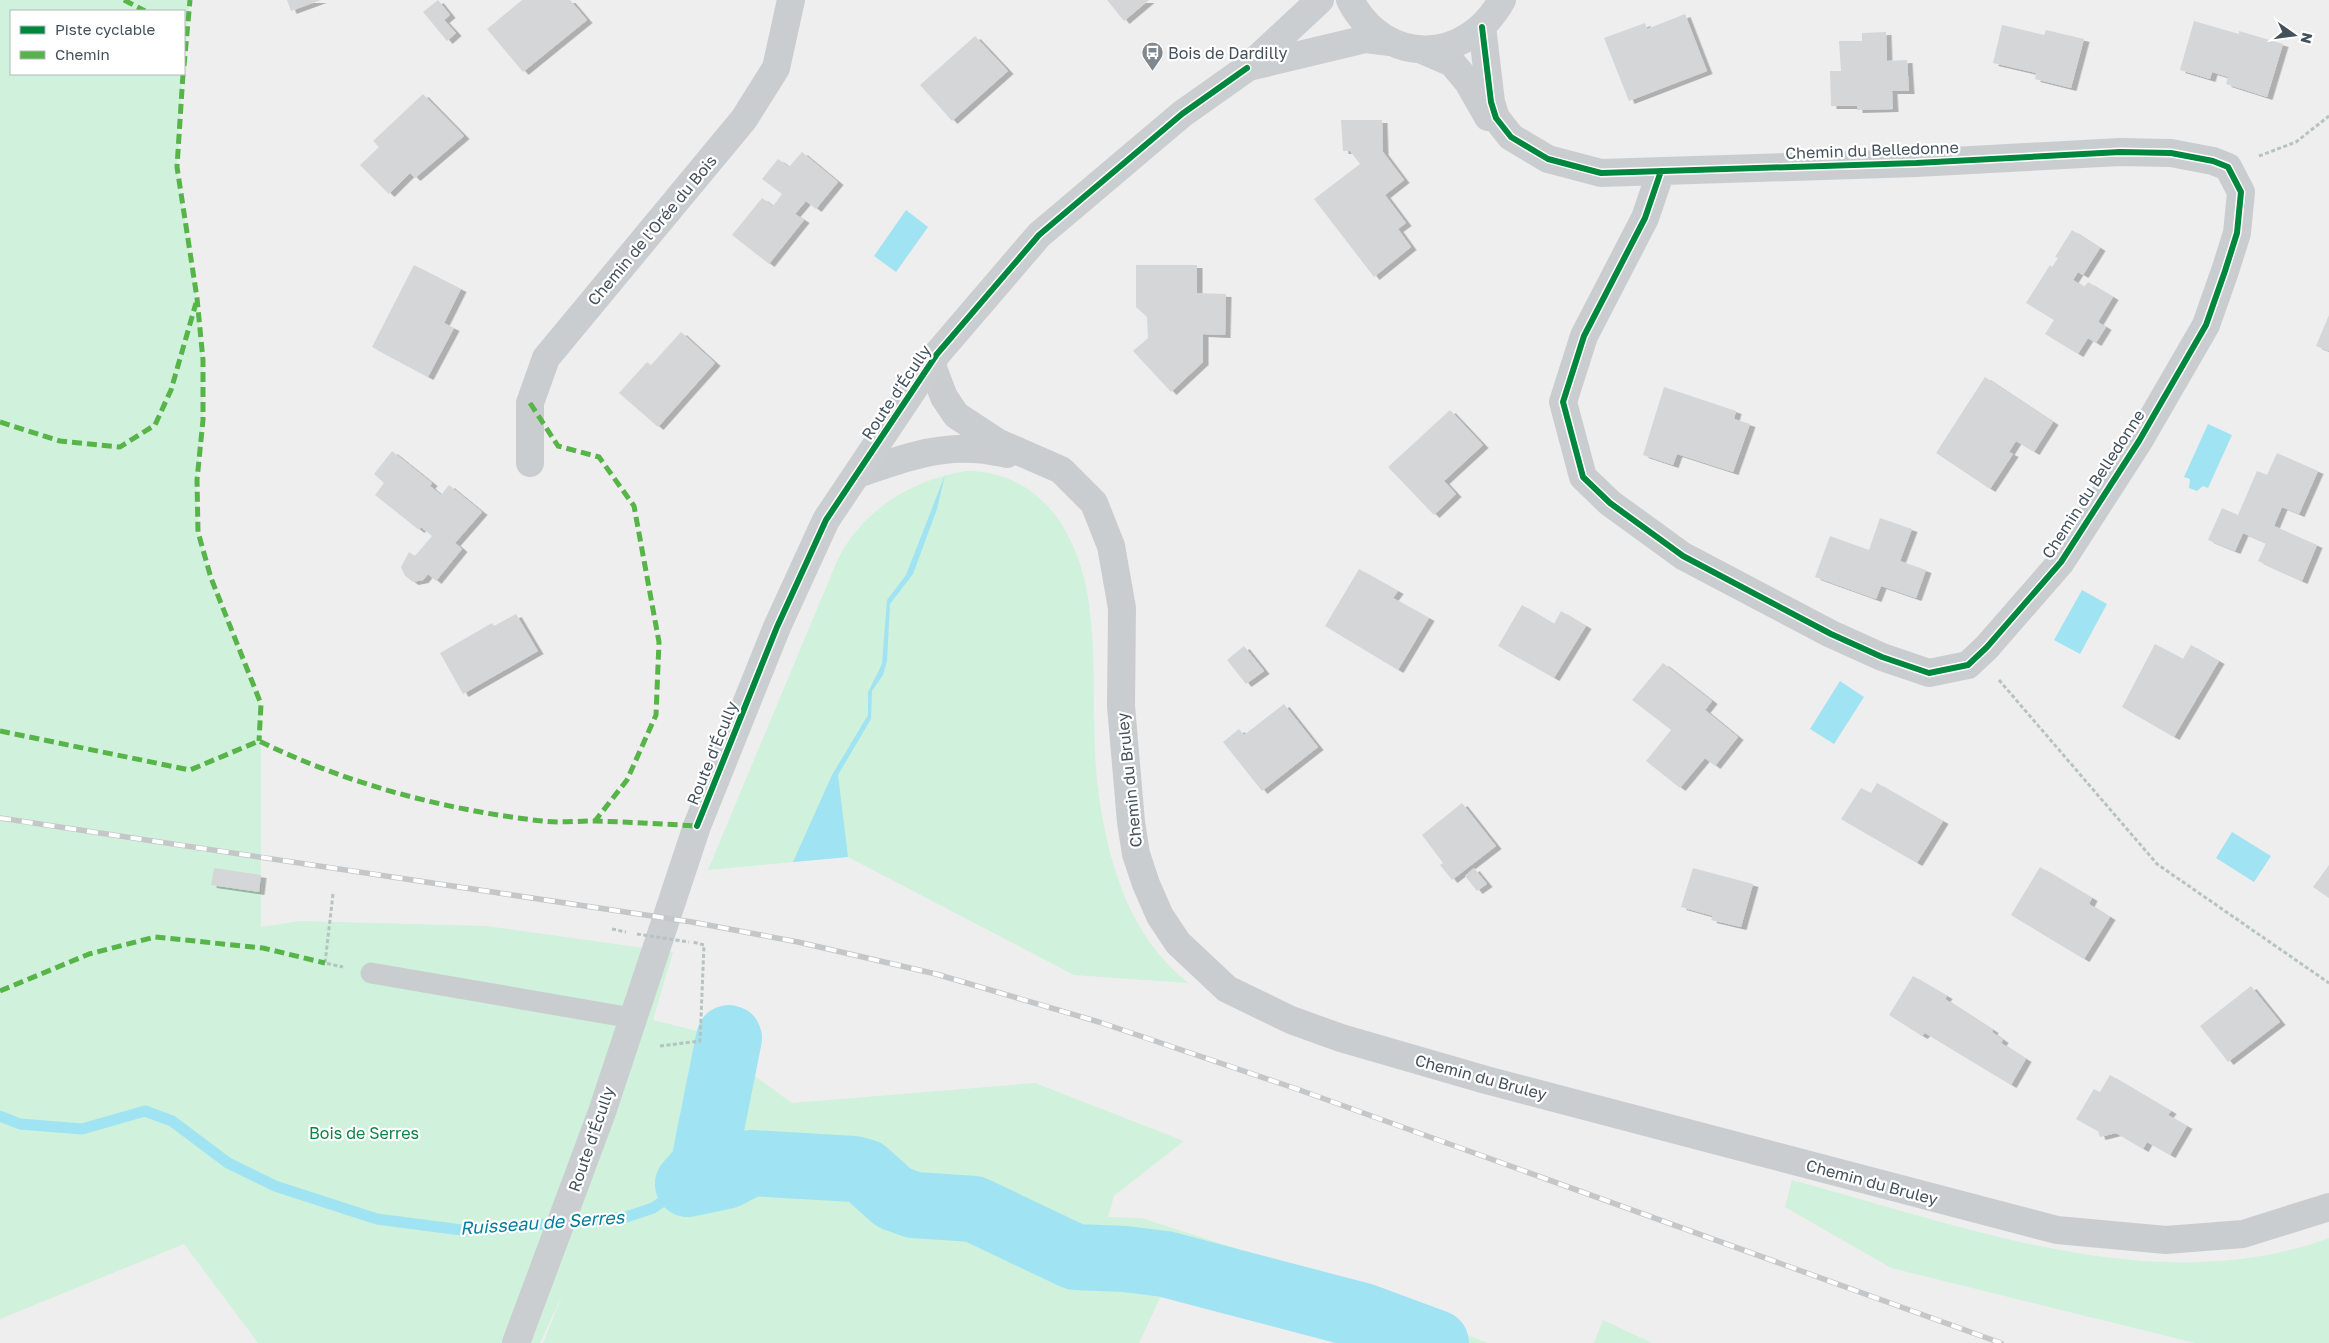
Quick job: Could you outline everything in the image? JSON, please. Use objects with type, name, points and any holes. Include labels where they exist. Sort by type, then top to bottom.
[{"type":"main road","name":"Route d'Écully","points":[[516,1343],[570,1201],[697,826],[777,626],[826,520],[931,363],[970,313],[1039,235],[1182,114],[1247,68],[1320,0]]},
{"type":"main road","points":[[1350,0],[1358,15],[1372,30],[1390,42],[1422,50],[1444,48],[1457,43],[1482,27],[1494,14],[1502,0]]},
{"type":"main road","name":"Route d'Écully","points":[[1247,68],[1366,39],[1390,42]]},
{"type":"street","name":"Chemin de l'Orée du Bois","points":[[530,463],[530,403],[546,358],[744,120],[776,68],[791,0]]},
{"type":"street","name":"Chemin du Belledonne","points":[[1482,27],[1491,102],[1496,118],[1511,137]]},
{"type":"street","name":"Chemin du Belledonne","points":[[1422,50],[1452,63],[1468,82],[1484,113],[1497,127],[1511,137],[1548,159],[1602,173],[1925,162],[2120,152],[2171,152],[2213,161],[2228,167],[2241,192],[2237,233],[2206,325],[2139,441],[2061,562],[1968,665],[1929,673],[1882,657],[1831,634],[1683,556],[1610,503],[1583,477],[1563,402],[1584,336],[1645,218],[1661,171]]},
{"type":"street","name":"Chemin du Bruley","points":[[931,363],[944,397],[956,415],[997,442],[1061,470],[1094,503],[1111,546],[1122,608],[1121,706],[1131,822],[1136,854],[1146,884],[1160,916],[1178,943],[1227,989],[1291,1020],[1341,1038],[1495,1082],[2056,1230],[2166,1240],[2243,1234],[2329,1207]]},
{"type":"street","name":"Chemin du Bruley","points":[[858,474],[907,456],[943,450],[972,449],[1028,457]]},
{"type":"lane","points":[[371,973],[632,1018]]},
{"type":"path","points":[[2228,167],[2296,142],[2329,116]]},
{"type":"path","points":[[1978,656],[2157,864],[2329,983]]},
{"type":"path","points":[[325,963],[333,894]]},
{"type":"path","points":[[637,934],[704,945],[700,1041],[654,1047]]},
{"type":"green space","name":"Bois de Serres","points":[[0,0],[190,0],[185,55],[185,10],[10,10],[10,75],[183,75],[177,167],[197,298],[203,360],[203,420],[197,480],[198,532],[211,578],[261,704],[261,927],[300,921],[486,926],[673,952],[653,1020],[746,1043],[741,1066],[792,1103],[1035,1083],[1184,1141],[1114,1196],[1108,1217],[1141,1218],[1241,1250],[1488,1343],[1341,1343],[1167,1283],[1139,1343],[543,1343],[564,1291],[540,1343],[258,1343],[184,1244],[0,1319]]},
{"type":"green space","points":[[966,471],[993,474],[1016,482],[1036,495],[1053,512],[1066,532],[1077,555],[1084,579],[1092,628],[1096,773],[1109,850],[1126,899],[1137,922],[1151,944],[1188,983],[1074,975],[848,857],[708,870],[837,561],[847,543],[874,512],[890,500],[926,482]]},
{"type":"green space","points":[[1792,1180],[1991,1235],[2059,1250],[2128,1260],[2197,1262],[2264,1256],[2329,1238],[2329,1343],[2195,1343],[1891,1268],[1785,1207]]},
{"type":"green space","points":[[1603,1320],[1652,1343],[1594,1343]]},
{"type":"water","points":[[906,210],[928,227],[896,272],[874,256]]},
{"type":"water","points":[[2208,424],[2232,435],[2208,488],[2203,486],[2197,491],[2189,488],[2190,479],[2184,477]]},
{"type":"water","points":[[945,475],[937,509],[913,574],[890,604],[887,661],[883,675],[872,691],[871,719],[838,775],[848,857],[793,862],[832,775],[868,715],[868,692],[882,664],[887,600],[906,575]]},
{"type":"water","points":[[2082,590],[2107,604],[2080,654],[2054,640]]},
{"type":"water","points":[[1840,681],[1864,697],[1834,744],[1810,729]]},
{"type":"water","points":[[2232,832],[2271,856],[2254,882],[2216,858]]},
{"type":"building","points":[[287,0],[321,0],[291,11]]},
{"type":"building","points":[[438,0],[450,15],[444,20],[456,33],[447,41],[423,12]]},
{"type":"building","points":[[522,0],[570,0],[587,20],[523,72],[487,29]]},
{"type":"building","points":[[1107,0],[1149,0],[1124,21]]},
{"type":"building","points":[[1685,14],[1707,71],[1629,101],[1604,38],[1645,23],[1647,29]]},
{"type":"building","points":[[2194,21],[2239,34],[2239,31],[2283,44],[2267,97],[2226,84],[2228,77],[2212,72],[2210,79],[2180,70]]},
{"type":"building","points":[[2002,25],[2044,35],[2046,30],[2084,39],[2071,88],[2035,79],[2036,73],[1993,63]]},
{"type":"building","points":[[1886,32],[1887,61],[1907,60],[1909,91],[1892,91],[1893,109],[1857,110],[1857,106],[1831,106],[1830,71],[1841,71],[1839,41],[1862,41],[1862,33]]},
{"type":"building","points":[[975,36],[1008,71],[952,121],[920,85]]},
{"type":"building","points":[[423,94],[464,136],[415,178],[410,173],[389,194],[360,165],[379,147],[373,141]]},
{"type":"building","points":[[1341,120],[1382,120],[1383,152],[1404,180],[1385,195],[1406,223],[1398,229],[1411,247],[1374,277],[1314,199],[1360,164],[1350,151],[1343,151]]},
{"type":"building","points":[[802,152],[838,182],[816,209],[806,201],[795,214],[804,220],[769,264],[732,235],[762,198],[773,206],[782,194],[762,179],[778,159],[789,167]]},
{"type":"building","points":[[2072,230],[2100,248],[2083,275],[2078,272],[2073,280],[2084,287],[2088,282],[2113,297],[2098,322],[2106,327],[2096,343],[2088,338],[2078,354],[2045,334],[2054,320],[2026,303],[2050,265],[2052,267],[2058,258],[2055,257]]},
{"type":"building","points":[[414,265],[461,289],[444,323],[454,328],[428,377],[372,347]]},
{"type":"building","points":[[1136,265],[1197,265],[1197,293],[1226,294],[1225,335],[1203,334],[1203,362],[1171,392],[1133,351],[1148,338],[1147,317],[1136,307]]},
{"type":"building","points":[[2329,315],[2329,351],[2316,346]]},
{"type":"building","points":[[681,332],[715,363],[658,427],[619,393],[647,362],[651,365]]},
{"type":"building","points":[[1985,377],[2053,422],[2034,452],[2016,441],[2009,452],[2013,454],[1990,489],[1936,453]]},
{"type":"building","points":[[1664,387],[1736,411],[1734,419],[1750,424],[1733,472],[1677,454],[1673,465],[1643,455]]},
{"type":"building","points":[[1450,410],[1483,445],[1444,481],[1456,494],[1434,515],[1388,467]]},
{"type":"building","points":[[392,451],[432,483],[430,486],[441,495],[449,485],[482,512],[455,543],[462,549],[436,581],[428,574],[423,580],[413,582],[405,576],[401,567],[409,552],[415,556],[432,536],[421,527],[419,530],[375,495],[384,483],[374,474]]},
{"type":"building","points":[[2277,453],[2318,471],[2299,514],[2282,507],[2274,526],[2317,545],[2302,581],[2258,561],[2266,543],[2243,533],[2235,551],[2208,540],[2222,508],[2238,515],[2257,471],[2267,475]]},
{"type":"building","points":[[1880,518],[1912,529],[1900,561],[1926,570],[1916,598],[1881,586],[1876,599],[1815,577],[1830,536],[1869,550]]},
{"type":"building","points":[[1359,569],[1398,591],[1393,598],[1429,618],[1398,670],[1325,626]]},
{"type":"building","points":[[1522,605],[1554,624],[1561,611],[1586,626],[1554,678],[1498,646]]},
{"type":"building","points":[[516,614],[538,651],[463,694],[440,653],[492,623],[494,626]]},
{"type":"building","points":[[2155,644],[2183,659],[2191,645],[2219,661],[2174,737],[2122,707]]},
{"type":"building","points":[[1244,646],[1264,671],[1246,684],[1227,660]]},
{"type":"building","points":[[1663,663],[1712,701],[1705,710],[1738,737],[1715,766],[1705,758],[1680,788],[1646,761],[1671,730],[1632,700]]},
{"type":"building","points":[[1284,704],[1318,747],[1262,791],[1223,742],[1239,729],[1244,735]]},
{"type":"building","points":[[1877,783],[1943,821],[1917,863],[1841,819],[1861,788],[1871,793]]},
{"type":"building","points":[[1462,803],[1496,846],[1452,880],[1440,865],[1443,863],[1422,835]]},
{"type":"building","points":[[2329,865],[2329,898],[2313,887]]},
{"type":"building","points":[[2040,867],[2092,898],[2089,904],[2110,917],[2084,959],[2011,915]]},
{"type":"building","points":[[214,868],[261,875],[259,892],[211,885]]},
{"type":"building","points":[[1474,868],[1487,884],[1477,891],[1465,876]]},
{"type":"building","points":[[1693,868],[1753,884],[1741,927],[1711,920],[1713,916],[1681,907]]},
{"type":"building","points":[[1913,976],[1947,996],[1945,999],[1993,1030],[1992,1032],[2003,1040],[2001,1043],[2026,1059],[2011,1085],[1925,1033],[1922,1036],[1889,1015]]},
{"type":"building","points":[[2251,986],[2280,1022],[2228,1062],[2200,1026]]},
{"type":"building","points":[[2110,1075],[2171,1111],[2168,1115],[2187,1126],[2170,1155],[2147,1142],[2143,1149],[2116,1133],[2100,1137],[2098,1131],[2076,1119],[2094,1089],[2100,1092]]},
{"type":"waterway","points":[[688,1184],[704,1163],[729,1038]]},
{"type":"waterway","name":"Ruisseau de Serres","points":[[0,1116],[20,1124],[82,1129],[145,1111],[172,1121],[228,1163],[275,1186],[377,1219],[469,1231],[626,1217],[653,1208],[688,1184]]},
{"type":"waterway","points":[[688,1184],[726,1176],[751,1163],[854,1169],[865,1172],[894,1198],[914,1205],[974,1209],[1075,1257],[1125,1259],[1165,1264],[1363,1316],[1436,1343]]},
{"type":"railway","points":[[0,818],[692,922],[798,942],[936,974],[1099,1022],[1294,1088],[2001,1343]]},
{"type":"marked path","points":[[124,0],[143,10]]},
{"type":"marked path","points":[[185,55],[190,0]]},
{"type":"marked path","points":[[183,75],[177,167],[197,298],[203,360],[203,420],[197,480],[198,532],[211,578],[261,704],[259,741]]},
{"type":"marked path","points":[[0,422],[60,441],[120,447],[155,425],[171,390],[196,303]]},
{"type":"marked path","points":[[530,403],[558,446],[599,457],[634,506],[659,642],[656,715],[627,780],[595,821]]},
{"type":"marked path","points":[[0,731],[190,770],[259,741],[327,770],[362,782],[397,793],[469,810],[548,822],[633,822],[697,826]]},
{"type":"marked path","points":[[0,991],[89,954],[155,937],[263,948],[325,963]]},
{"type":"cycle path","points":[[1482,27],[1491,102],[1496,118],[1511,137],[1548,159],[1601,173],[1916,163],[2120,152],[2171,153],[2213,161],[2228,167],[2241,192],[2237,233],[2206,325],[2139,441],[2061,562],[1987,647],[1968,665],[1929,673],[1882,657],[1831,634],[1683,556],[1610,503],[1583,477],[1563,402],[1584,336],[1645,218],[1661,171]]},
{"type":"cycle path","points":[[697,826],[777,627],[826,520],[937,354],[1039,235],[1182,114],[1247,68]]},
{"type":"place","name":"Bois de Dardilly","points":[[1152,72]]}]
